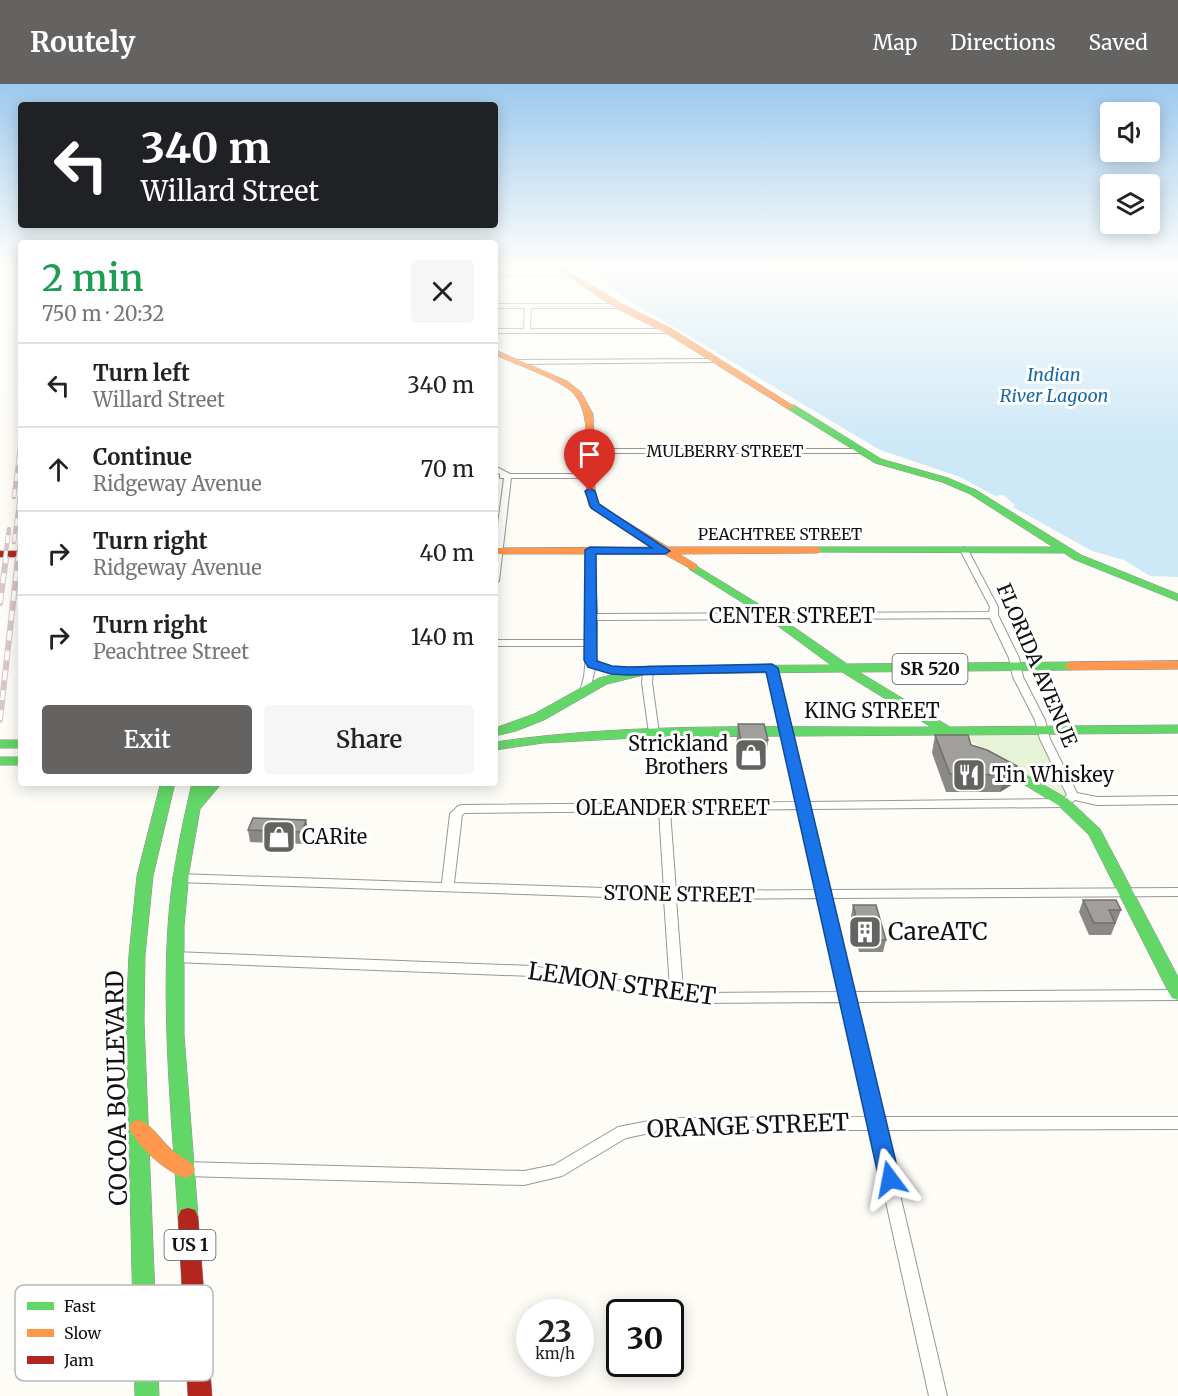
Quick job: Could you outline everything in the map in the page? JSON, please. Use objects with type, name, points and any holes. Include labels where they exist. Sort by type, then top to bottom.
[{"type":"street","points":[[527,325],[527,331]]},
{"type":"street","points":[[656,325],[878,461],[945,480],[973,492],[1065,550],[1095,565],[1178,598]]},
{"type":"street","points":[[498,331],[669,332]]},
{"type":"street","points":[[498,353],[564,383],[577,392],[589,414],[590,495],[594,506],[771,616],[844,668],[972,746]]},
{"type":"street","points":[[517,362],[714,360]]},
{"type":"street","name":"MULBERRY STREET","points":[[590,452],[861,452]]},
{"type":"street","points":[[498,470],[508,476]]},
{"type":"street","points":[[498,476],[590,476]]},
{"type":"street","points":[[498,544],[508,476]]},
{"type":"street","points":[[611,551],[626,546],[633,540],[633,531]]},
{"type":"street","points":[[585,691],[589,680],[592,617],[590,550]]},
{"type":"street","name":"FLORIDA AVENUE","points":[[964,550],[994,607],[993,615],[1014,658],[1069,800],[1095,832],[1178,994]]},
{"type":"street","name":"PEACHTREE STREET","points":[[498,551],[1065,550]]},
{"type":"street","points":[[0,554],[18,554]]},
{"type":"street","name":"CENTER STREET","points":[[592,617],[993,615]]},
{"type":"street","points":[[498,642],[591,642]]},
{"type":"street","points":[[590,660],[599,667],[648,676],[653,726]]},
{"type":"street","name":"SR 520","points":[[498,732],[513,729],[539,719],[604,681],[648,676],[772,668],[1016,668],[1178,665]]},
{"type":"street","points":[[772,668],[938,1396]]},
{"type":"street","name":"KING STREET","points":[[498,746],[653,726],[787,732],[1178,729]]},
{"type":"street","points":[[0,744],[18,744]]},
{"type":"street","points":[[987,756],[1069,800]]},
{"type":"street","points":[[0,761],[18,761]]},
{"type":"street","name":"COCOA BOULEVARD","points":[[144,1285],[135,1021],[139,923],[145,876],[167,786]]},
{"type":"street","name":"US 1","points":[[193,1285],[176,1041],[174,957],[179,878],[191,811],[198,786]]},
{"type":"street","points":[[191,811],[212,786]]},
{"type":"street","name":"OLEANDER STREET","points":[[447,888],[456,814],[462,809],[804,807],[1069,800],[1178,800]]},
{"type":"street","points":[[664,807],[676,996]]},
{"type":"street","name":"STONE STREET","points":[[179,878],[670,895],[1178,892]]},
{"type":"street","name":"LEMON STREET","points":[[174,957],[532,971],[676,996],[700,998],[1178,994]]},
{"type":"street","name":"ORANGE STREET","points":[[185,1169],[524,1178],[557,1171],[623,1132],[664,1124],[1178,1123]]},
{"type":"street","points":[[139,1128],[165,1156],[185,1169]]},
{"type":"street","name":"COCOA BOULEVARD","points":[[147,1381],[147,1396]]},
{"type":"street","name":"US 1","points":[[199,1381],[200,1396]]},
{"type":"green space","points":[[1037,734],[1065,794],[1063,797],[961,735]]},
{"type":"water","name":"Indian River Lagoon","points":[[671,325],[1178,325],[1178,577],[1150,576],[1124,560],[1092,551],[1013,507],[1015,505],[1003,495],[995,496],[960,477],[880,450]]},
{"type":"building","points":[[738,724],[764,724],[768,740],[741,741]]},
{"type":"building","points":[[935,735],[968,735],[971,745],[987,750],[1017,766],[1004,775],[950,774]]},
{"type":"building","points":[[253,818],[306,820],[302,832],[248,830]]},
{"type":"building","points":[[1083,900],[1116,900],[1121,910],[1109,910],[1115,923],[1094,923]]},
{"type":"building","points":[[853,905],[876,905],[886,940],[862,940]]},
{"type":"railway","points":[[14,497],[18,464]]},
{"type":"railway","points":[[14,542],[18,511]]},
{"type":"railway","points":[[5,559],[9,529]]},
{"type":"railway","points":[[0,603],[6,558]]},
{"type":"railway","points":[[0,720],[18,558]]},
{"type":"traffic: fast","points":[[791,407],[878,461],[945,480],[973,492],[1077,557],[1178,598]]},
{"type":"traffic: fast","points":[[817,550],[1065,550]]},
{"type":"traffic: fast","points":[[693,567],[771,616],[844,668],[954,735]]},
{"type":"traffic: fast","points":[[498,731],[539,717],[603,681],[648,670],[1070,666]]},
{"type":"traffic: fast","points":[[498,746],[543,739],[654,733],[1178,729]]},
{"type":"traffic: fast","points":[[0,744],[18,744]]},
{"type":"traffic: fast","points":[[0,761],[18,761]]},
{"type":"traffic: fast","points":[[1000,764],[1063,802],[1095,832],[1178,993]]},
{"type":"traffic: fast","points":[[143,1285],[135,1021],[137,955],[145,876],[167,786]]},
{"type":"traffic: fast","points":[[188,1217],[174,999],[177,908],[198,786]]},
{"type":"traffic: fast","points":[[196,806],[213,786]]},
{"type":"traffic: fast","points":[[147,1381],[147,1396]]},
{"type":"traffic: slow","points":[[657,325],[791,407]]},
{"type":"traffic: slow","points":[[498,353],[564,383],[577,392],[589,414],[590,491],[594,506],[693,567]]},
{"type":"traffic: slow","points":[[498,551],[817,550]]},
{"type":"traffic: slow","points":[[1070,666],[1178,665]]},
{"type":"traffic: slow","points":[[139,1128],[165,1156],[185,1169]]},
{"type":"traffic: jam","points":[[0,554],[18,554]]},
{"type":"traffic: jam","points":[[188,1217],[193,1285]]},
{"type":"traffic: jam","points":[[199,1381],[200,1396]]},
{"type":"place","name":"Strickland Brothers","points":[[751,755]]},
{"type":"place","name":"Tin Whiskey","points":[[969,775]]},
{"type":"place","name":"CARite","points":[[279,837]]},
{"type":"place","name":"CareATC","points":[[865,932]]},
{"type":"route","points":[[590,491],[594,506],[665,551],[590,550],[592,617],[590,660],[592,664],[611,670],[628,671],[772,668],[890,1179]]}]
